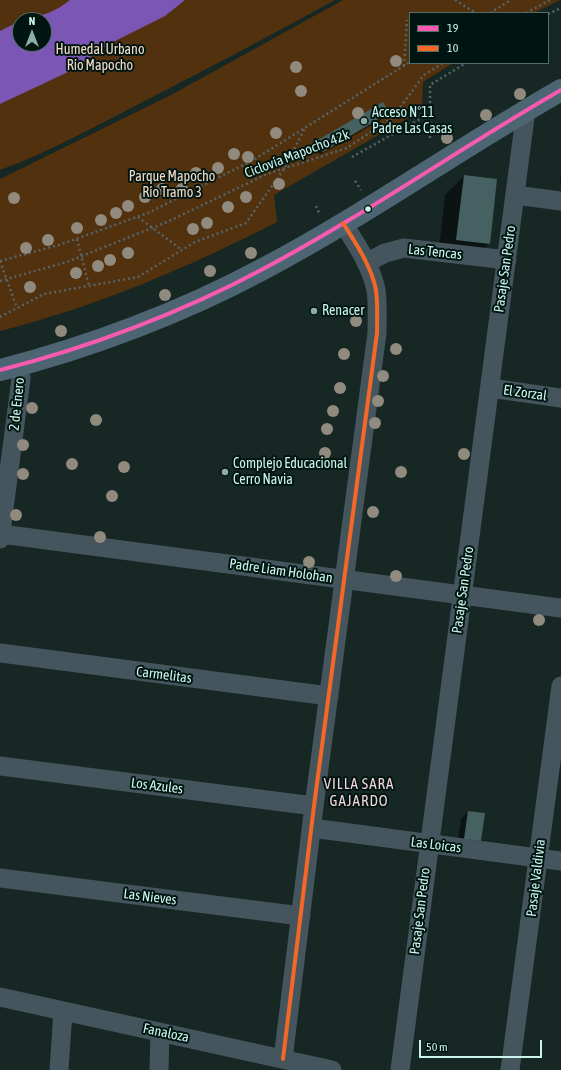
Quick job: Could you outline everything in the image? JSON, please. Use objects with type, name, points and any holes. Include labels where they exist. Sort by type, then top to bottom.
[{"type":"main road","points":[[10,367],[144,323],[204,298],[262,270],[343,223],[561,90]]},
{"type":"street","name":"Pasaje San Pedro","points":[[400,1070],[526,110]]},
{"type":"street","points":[[515,195],[561,201]]},
{"type":"street","points":[[283,1059],[314,806],[377,333],[376,294],[366,263],[343,223]]},
{"type":"street","name":"Las Tencas","points":[[366,263],[384,252],[404,248],[506,260]]},
{"type":"street","name":"2 de Enero","points":[[1,528],[21,379],[10,367]]},
{"type":"street","name":"El Zorzal","points":[[490,388],[561,398]]},
{"type":"street","name":"Padre Liam Holohan","points":[[1,528],[345,580],[561,608]]},
{"type":"street","name":"Carmelitas","points":[[0,653],[329,696]]},
{"type":"street","name":"Pasaje Valdivia","points":[[510,1070],[561,686]]},
{"type":"street","name":"Los Azules","points":[[0,766],[314,806]]},
{"type":"street","name":"Las Loicas","points":[[312,828],[561,861]]},
{"type":"street","name":"Las Nieves","points":[[0,878],[301,916]]},
{"type":"street","name":"Fanaloza","points":[[0,997],[332,1070]]},
{"type":"street","points":[[59,1070],[63,1011]]},
{"type":"street","points":[[158,1070],[160,1032]]},
{"type":"path","points":[[455,0],[474,12]]},
{"type":"path","points":[[492,12],[511,0]]},
{"type":"path","points":[[528,12],[550,0]]},
{"type":"path","points":[[549,14],[561,8]]},
{"type":"path","points":[[404,66],[407,20]]},
{"type":"path","points":[[17,308],[0,261],[77,239],[138,217],[255,159],[409,63]]},
{"type":"path","name":"Ciclovía Mapocho 42k","points":[[0,281],[81,257],[153,228],[267,174],[347,148],[393,117],[424,75],[441,64]]},
{"type":"path","points":[[430,138],[430,85],[464,64]]},
{"type":"path","points":[[352,157],[429,114]]},
{"type":"path","points":[[0,317],[44,294],[138,277],[195,242],[246,223],[284,169],[305,128]]},
{"type":"path","points":[[355,181],[364,194]]},
{"type":"path","points":[[316,206],[322,218]]},
{"type":"path","points":[[138,217],[182,250]]},
{"type":"path","points":[[77,239],[89,286]]},
{"type":"green space","name":"Humedal Urbano Río Mapocho","points":[[0,0],[335,0],[86,131],[0,170]]},
{"type":"green space","name":"Parque Mapocho Río Tramo 3","points":[[343,0],[560,0],[536,12],[409,12],[409,64],[451,64],[423,82],[422,110],[274,195],[277,222],[210,255],[107,298],[0,331],[0,179],[173,94]]},
{"type":"shaded area","points":[[70,0],[185,0],[165,16],[113,42],[66,73],[0,104],[0,31],[12,25],[12,52],[52,52],[52,12],[50,12]]},
{"type":"building","name":"Acceso N°11 Padre Las Casas","points":[[383,102],[389,113],[323,152],[316,141]]},
{"type":"building","points":[[464,175],[497,179],[490,244],[456,240]]},
{"type":"building","points":[[468,811],[485,813],[481,841],[464,839]]},
{"type":"transit line","name":"19","points":[[0,370],[101,340],[168,314],[232,285],[301,248],[561,90]]},
{"type":"transit line","name":"10","points":[[283,1059],[314,806],[377,333],[377,301],[374,281],[362,255],[343,223]]},
{"type":"place","name":"Acceso N°11 Padre Las Casas","points":[[364,121]]},
{"type":"place","name":"Renacer","points":[[314,311]]},
{"type":"place","name":"Complejo Educacional Cerro Navia","points":[[225,472]]},
{"type":"district","name":"VILLA SARA GAJARDO","points":[[359,792]]}]
